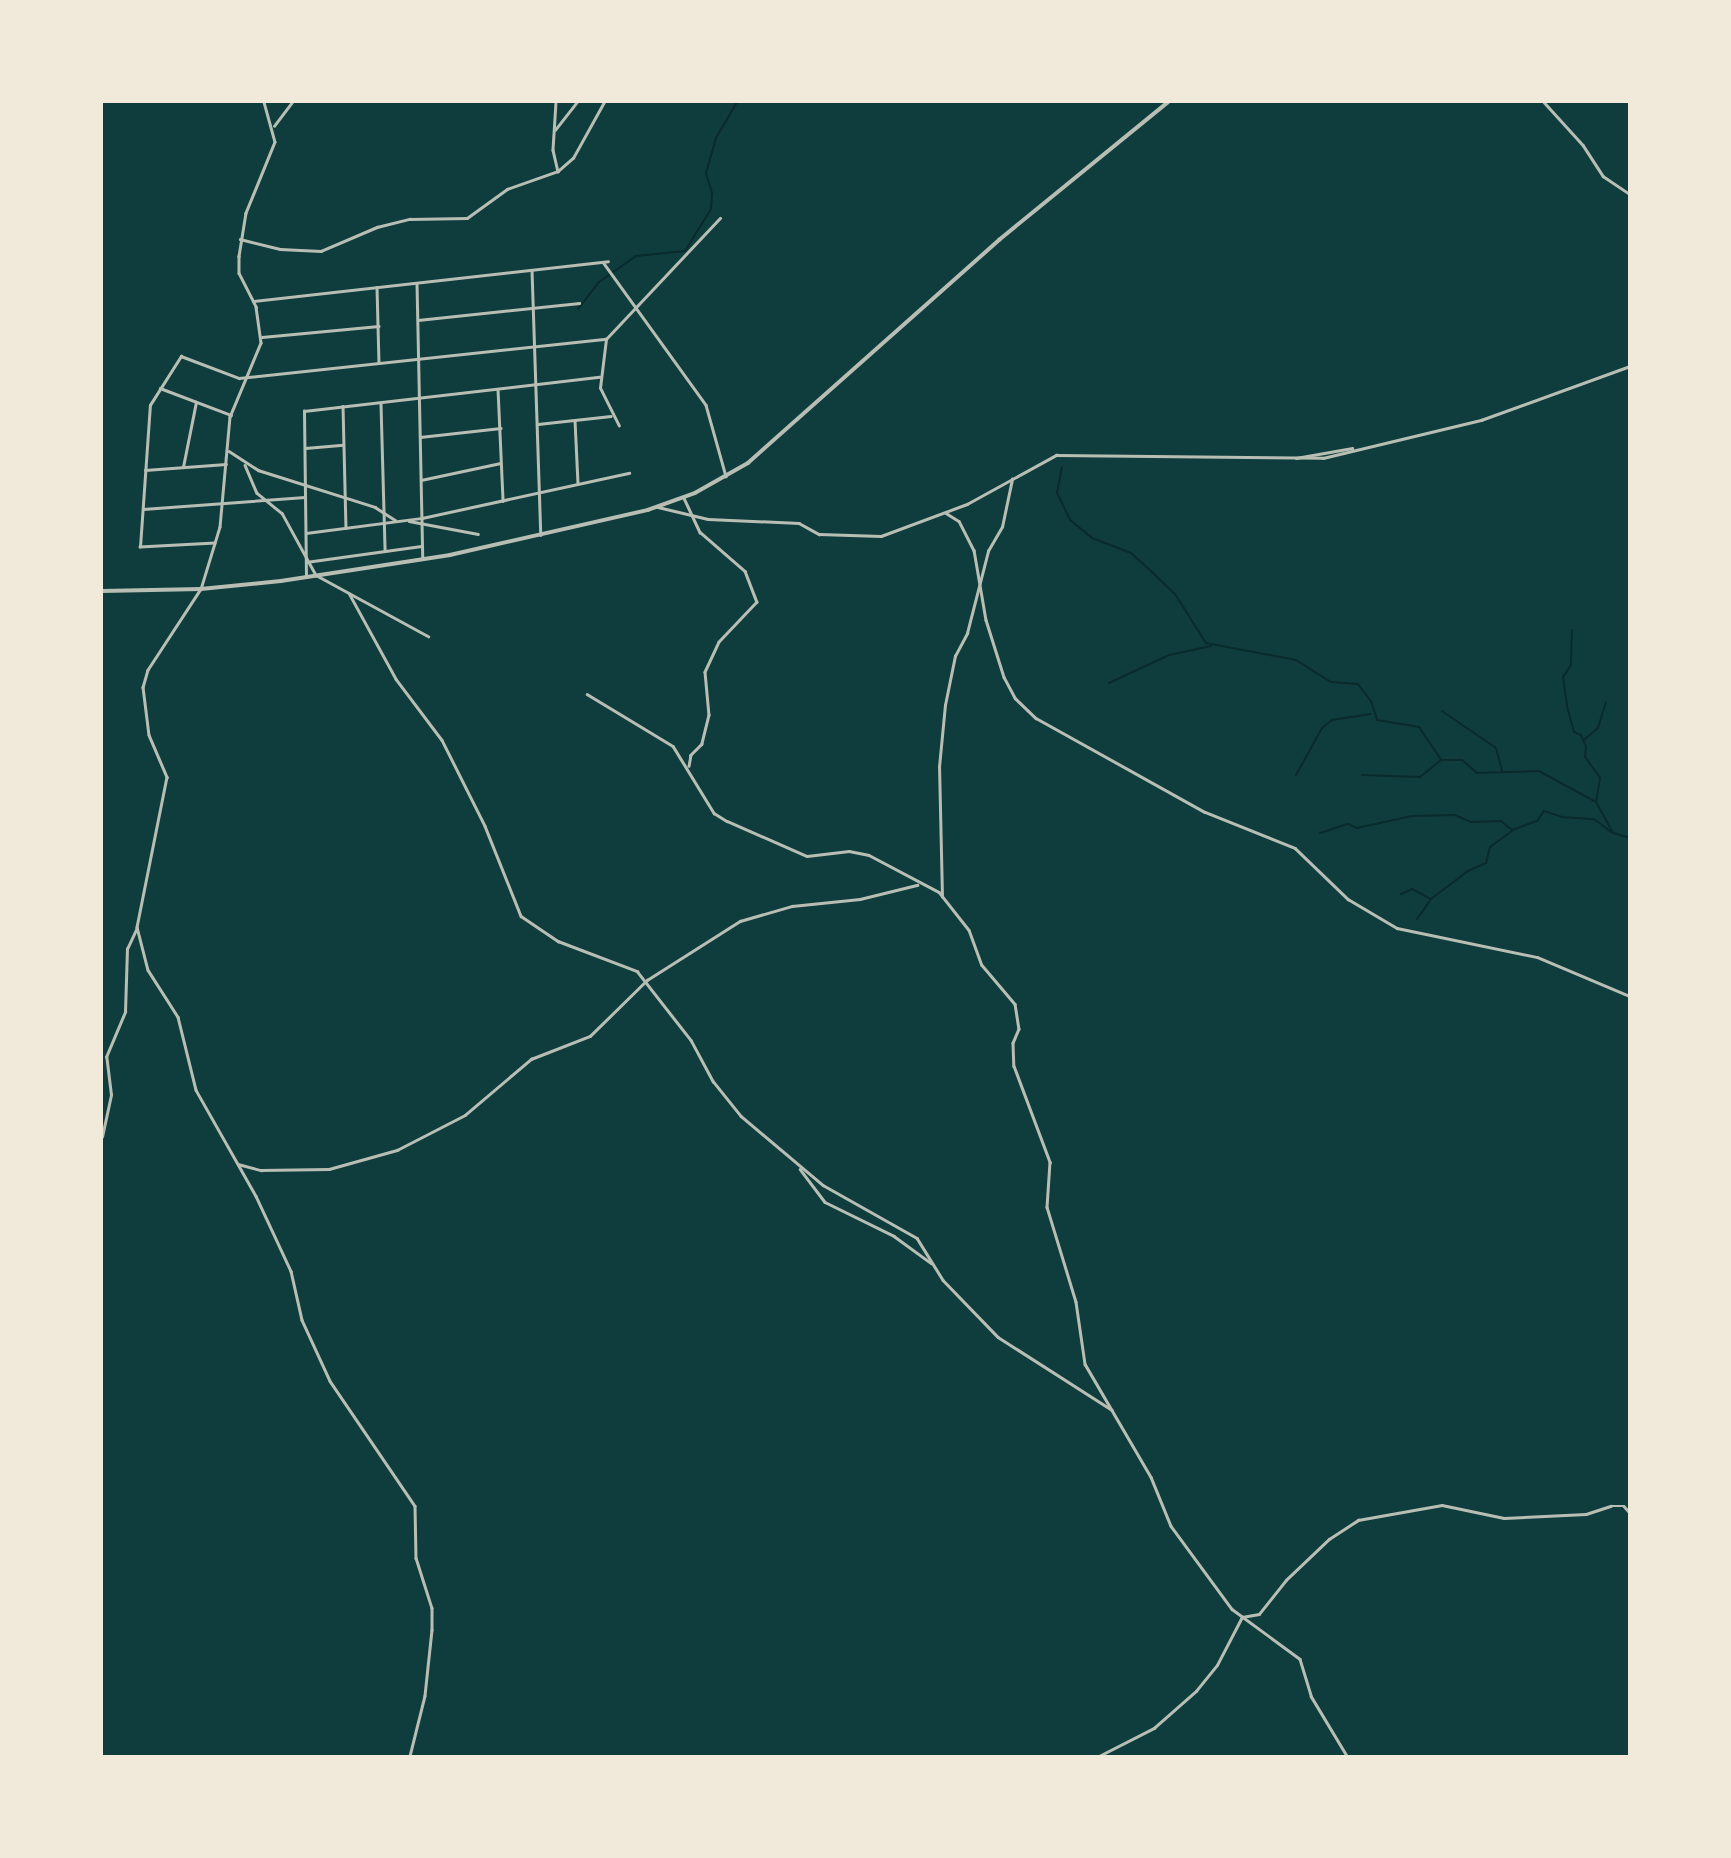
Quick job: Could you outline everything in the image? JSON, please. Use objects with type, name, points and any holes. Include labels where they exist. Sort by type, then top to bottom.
[{"type":"street","points":[[102,1137],[111,1095],[106,1057],[125,1012],[127,949],[137,927],[166,777],[149,736],[143,687],[148,670],[201,589],[215,543],[223,503],[231,415],[262,337],[253,301],[239,273],[240,239],[274,147],[274,126],[266,102]]},
{"type":"street","points":[[274,126],[292,102]]},
{"type":"street","points":[[556,102],[558,171]]},
{"type":"street","points":[[555,130],[577,102]]},
{"type":"street","points":[[240,239],[279,249],[321,251],[377,227],[410,219],[467,218],[507,189],[558,171],[586,143],[604,102]]},
{"type":"street","points":[[102,591],[201,589],[423,559],[541,535],[658,507],[684,498],[726,476],[1168,102]]},
{"type":"street","points":[[1544,102],[1583,145],[1603,176],[1629,194]]},
{"type":"street","points":[[619,426],[611,416],[599,377],[606,339],[720,218]]},
{"type":"street","points":[[253,301],[608,261]]},
{"type":"street","points":[[603,262],[706,405],[726,476]]},
{"type":"street","points":[[532,270],[541,535]]},
{"type":"street","points":[[417,283],[423,559]]},
{"type":"street","points":[[377,287],[379,363]]},
{"type":"street","points":[[418,320],[579,303]]},
{"type":"street","points":[[262,337],[378,326]]},
{"type":"street","points":[[215,543],[140,547],[150,405],[181,356],[248,377],[606,339]]},
{"type":"street","points":[[658,507],[764,524],[799,523],[819,534],[860,537],[894,533],[946,513],[1056,455],[1323,458],[1481,420],[1629,366]]},
{"type":"street","points":[[306,576],[304,411],[599,377]]},
{"type":"street","points":[[160,388],[231,415]]},
{"type":"street","points":[[498,388],[503,501]]},
{"type":"street","points":[[183,467],[196,402]]},
{"type":"street","points":[[381,402],[385,551]]},
{"type":"street","points":[[343,406],[346,528]]},
{"type":"street","points":[[537,425],[611,416]]},
{"type":"street","points":[[575,420],[578,484]]},
{"type":"street","points":[[420,438],[500,428]]},
{"type":"street","points":[[305,448],[344,445]]},
{"type":"street","points":[[1292,459],[1319,451],[1355,449]]},
{"type":"street","points":[[228,450],[250,471],[257,493],[282,513],[306,562],[316,575],[428,636]]},
{"type":"street","points":[[242,462],[375,507],[384,516],[478,534]]},
{"type":"street","points":[[421,480],[501,462]]},
{"type":"street","points":[[145,470],[227,464]]},
{"type":"street","points":[[306,533],[422,518],[629,473]]},
{"type":"street","points":[[942,897],[939,767],[945,705],[954,656],[967,633],[988,551],[1002,527],[1012,479]]},
{"type":"street","points":[[143,509],[305,498]]},
{"type":"street","points":[[684,498],[699,533],[745,571],[757,602],[719,642],[705,672],[709,715],[702,744],[691,755],[689,768]]},
{"type":"street","points":[[946,513],[968,534],[981,581],[986,620],[1004,677],[1015,698],[1035,718],[1205,812],[1295,848],[1348,899],[1396,928],[1536,957],[1629,996]]},
{"type":"street","points":[[306,562],[422,545]]},
{"type":"street","points":[[349,593],[396,679],[442,740],[485,826],[521,916],[558,941],[618,960],[647,981],[691,1040],[724,1096],[798,1166],[849,1201],[916,1238],[933,1265],[998,1337],[1050,1374],[1115,1411]]},
{"type":"street","points":[[587,694],[673,747],[689,768],[714,813],[760,839],[807,856],[849,850],[869,855],[942,897],[969,930],[982,965],[1015,1004],[1019,1028],[1013,1043],[1014,1066],[1050,1162],[1047,1208],[1076,1302],[1081,1354],[1097,1391],[1115,1411],[1171,1526],[1242,1617],[1300,1659],[1311,1696],[1347,1756]]},
{"type":"street","points":[[238,1164],[261,1170],[329,1169],[409,1145],[481,1104],[498,1084],[531,1059],[580,1036],[590,1036],[647,981],[757,915],[919,885]]},
{"type":"street","points":[[137,927],[148,970],[178,1017],[196,1090],[238,1164],[291,1271],[302,1320],[330,1381],[415,1506],[416,1558],[430,1601],[432,1623],[425,1696],[410,1756]]},
{"type":"street","points":[[798,1166],[825,1202],[894,1236],[933,1265]]},
{"type":"street","points":[[1242,1617],[1259,1614],[1286,1580],[1329,1539],[1363,1519],[1442,1505],[1504,1518],[1586,1514],[1611,1506],[1624,1506],[1629,1513]]},
{"type":"street","points":[[1100,1756],[1154,1728],[1196,1691],[1217,1665],[1242,1617]]},
{"type":"waterway","points":[[578,309],[599,282],[636,256],[685,251],[711,209],[712,193],[706,173],[716,138],[737,102]]},
{"type":"waterway","points":[[1062,467],[1057,493],[1070,520],[1092,538],[1131,553],[1175,594],[1206,643],[1296,660],[1331,682],[1358,684],[1371,701],[1377,720],[1419,727],[1441,760],[1462,760],[1477,773],[1539,771],[1596,802],[1613,833],[1630,838]]},
{"type":"waterway","points":[[1572,630],[1571,665],[1563,677],[1567,706],[1574,732],[1581,735],[1586,747],[1585,757],[1600,778],[1596,802]]},
{"type":"waterway","points":[[1109,683],[1169,655],[1211,646]]},
{"type":"waterway","points":[[1585,739],[1598,728],[1606,702]]},
{"type":"waterway","points":[[1442,711],[1496,748],[1502,771]]},
{"type":"waterway","points":[[1296,775],[1322,728],[1332,720],[1371,714]]},
{"type":"waterway","points":[[1362,775],[1420,777],[1441,760]]},
{"type":"waterway","points":[[1320,833],[1348,824],[1357,828],[1412,816],[1455,815],[1471,822],[1501,821],[1512,830],[1537,821],[1544,811],[1562,817],[1594,819],[1611,832]]},
{"type":"waterway","points":[[1417,919],[1431,899],[1468,871],[1486,863],[1490,847],[1512,831]]},
{"type":"waterway","points":[[1401,894],[1412,889],[1431,899]]}]
